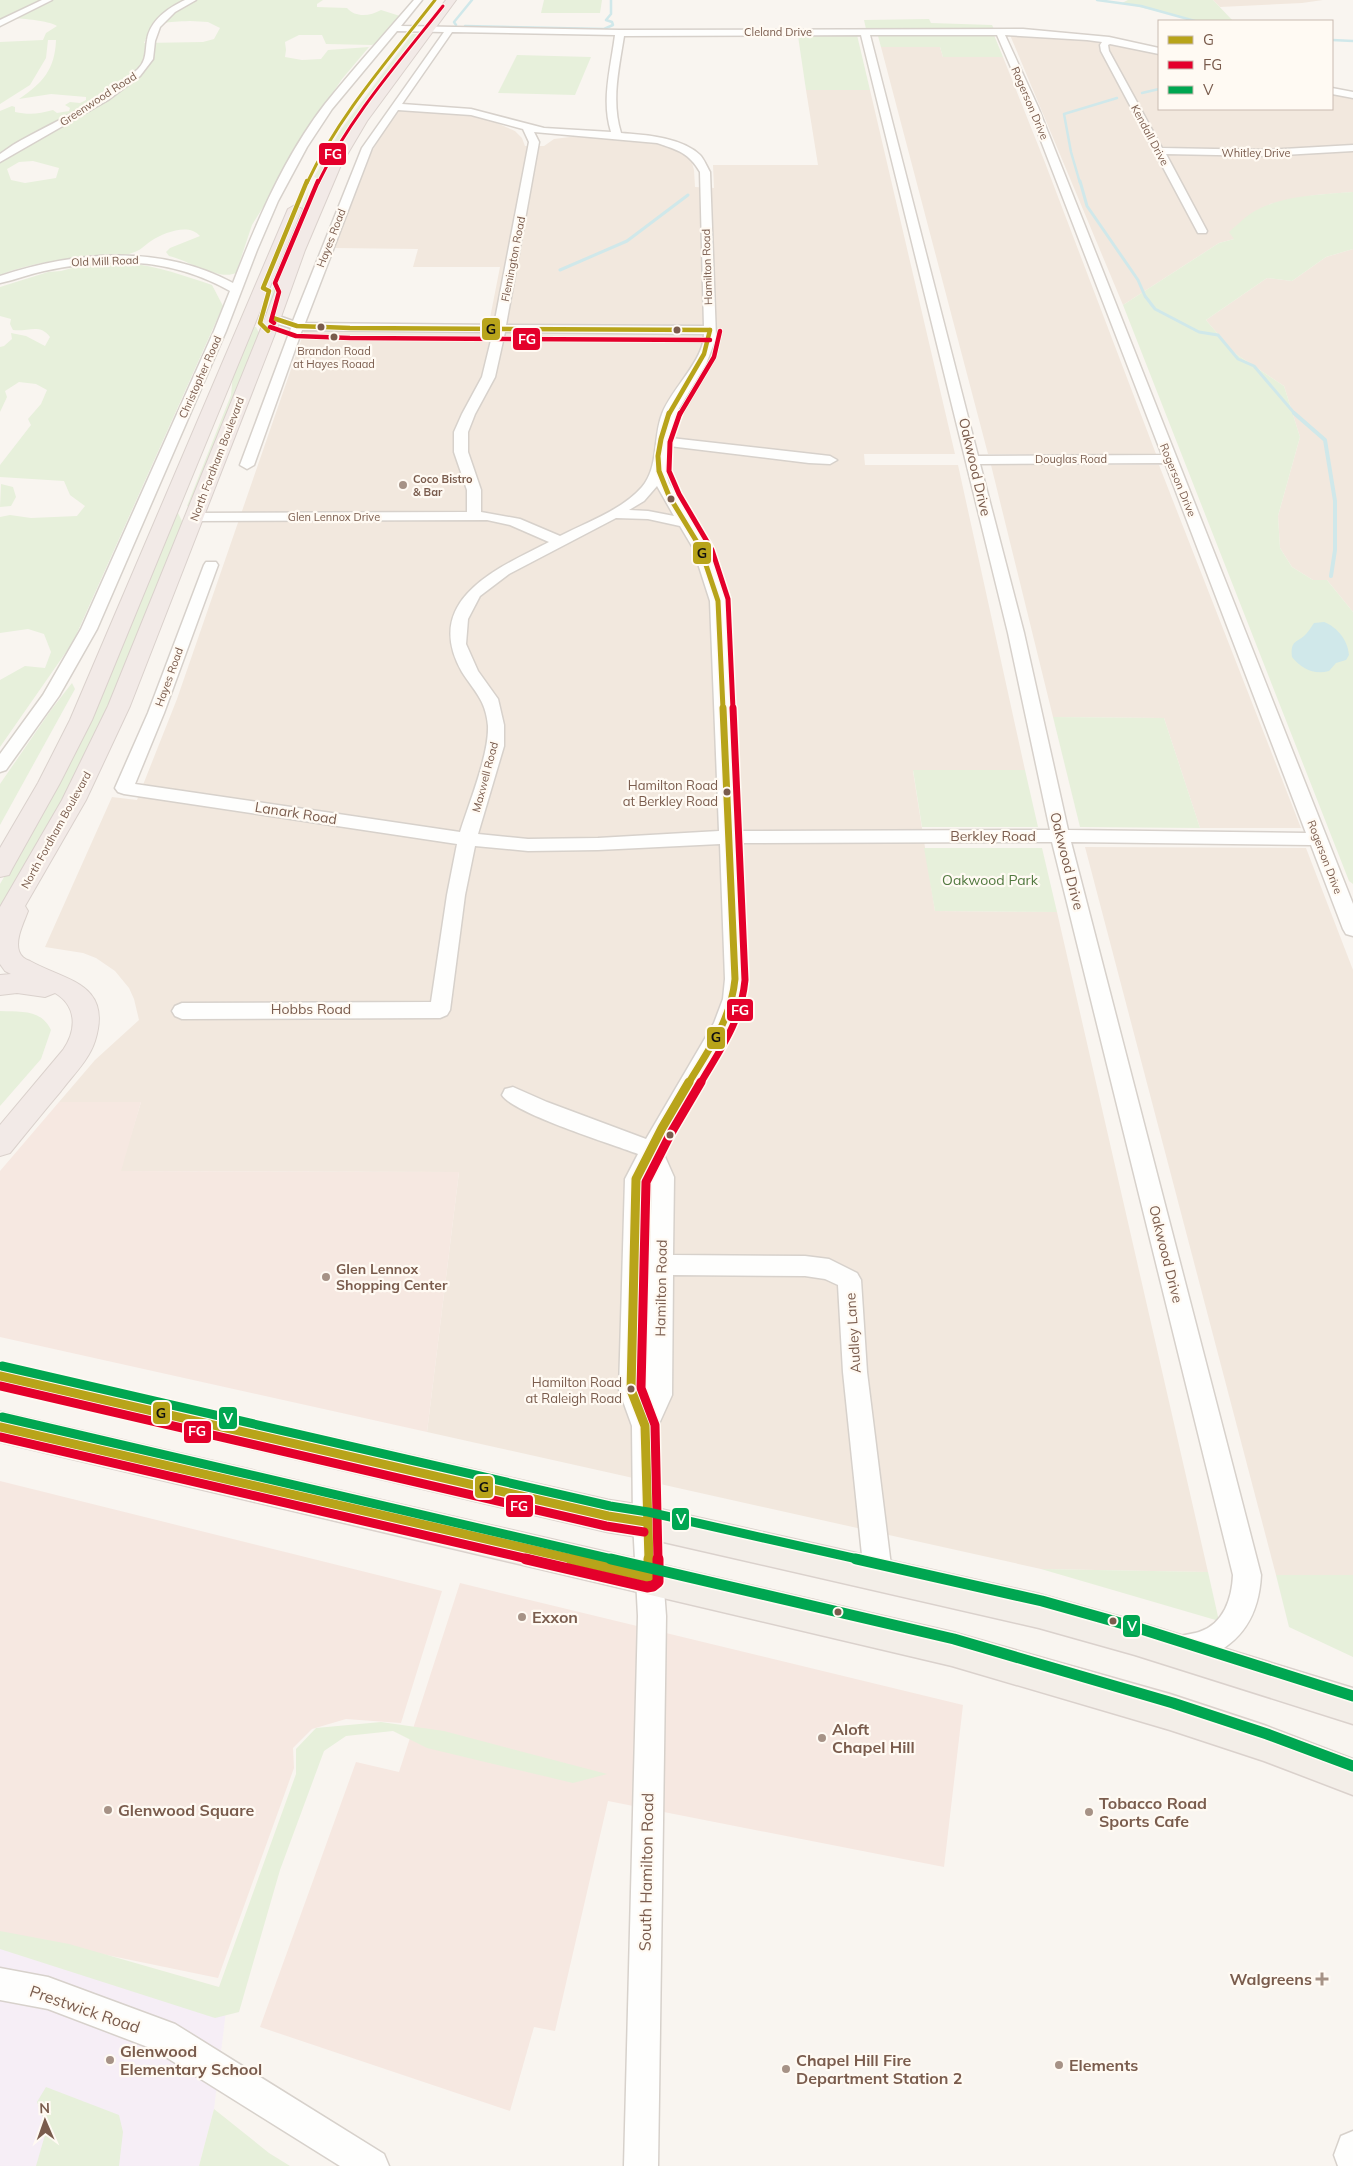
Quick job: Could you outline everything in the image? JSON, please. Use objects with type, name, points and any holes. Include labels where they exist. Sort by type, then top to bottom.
[{"type":"highway","name":"North Fordham Boulevard","points":[[0,869],[49,783],[81,720],[307,182],[343,120],[434,0]]},
{"type":"highway","name":"North Fordham Boulevard","points":[[0,928],[25,888],[91,767],[119,706],[334,165],[351,134],[451,0]]},
{"type":"highway","points":[[307,182],[317,184],[316,190],[320,198]]},
{"type":"highway","points":[[263,288],[270,291],[260,323],[262,327],[271,324]]},
{"type":"highway","points":[[195,517],[184,514],[182,511],[204,453],[196,446]]},
{"type":"highway","points":[[0,1145],[71,1060],[82,1041],[86,1023],[84,1008],[69,988],[23,969],[7,956],[6,948],[10,929],[25,888]]},
{"type":"highway","points":[[0,985],[29,983],[49,988],[64,999],[69,1008],[72,1021],[70,1034],[63,1050],[0,1128]]},
{"type":"main road","points":[[0,1376],[608,1516],[646,1522],[1039,1611],[1174,1650],[1353,1706]]},
{"type":"main road","points":[[0,1427],[952,1649],[1070,1682],[1264,1742],[1353,1777]]},
{"type":"street","points":[[0,24],[48,0]]},
{"type":"street","name":"Greenwood Road","points":[[0,159],[92,105],[136,74],[148,62],[152,52],[151,40],[155,27],[170,12],[191,0]]},
{"type":"street","name":"Christopher Road","points":[[0,766],[51,696],[89,629],[220,331],[237,290],[250,250],[270,207],[302,147],[328,108],[418,0]]},
{"type":"street","name":"Cleland Drive","points":[[395,28],[620,32],[1000,32],[1079,36],[1109,40],[1158,51]]},
{"type":"street","name":"Hayes Road","points":[[247,466],[296,328],[367,148],[450,29]]},
{"type":"street","points":[[395,107],[425,107],[482,114],[527,128],[560,133],[617,136],[612,124],[610,110],[620,32]]},
{"type":"street","name":"Oakwood Drive","points":[[865,32],[938,316],[1016,633],[1060,836],[1247,1575],[1245,1598],[1234,1622],[1223,1633],[1202,1645],[1174,1650]]},
{"type":"street","name":"Rogerson Drive","points":[[1000,32],[1033,107],[1353,929]]},
{"type":"street","name":"Kendall Drive","points":[[1109,40],[1103,47],[1202,231]]},
{"type":"street","points":[[1333,91],[1353,95]]},
{"type":"street","points":[[527,128],[534,142],[560,133]]},
{"type":"street","name":"Hamilton Road","points":[[617,136],[647,138],[672,145],[696,156],[702,163],[704,172],[710,338],[705,355],[671,407],[662,440],[658,468],[662,483],[700,548],[718,601],[735,979],[733,998],[724,1024],[672,1111],[636,1179],[631,1390],[645,1426],[646,1522],[649,1578]]},
{"type":"street","name":"Flemington Road","points":[[474,516],[474,491],[463,462],[460,441],[465,421],[489,378],[534,142]]},
{"type":"street","name":"Whitley Drive","points":[[1159,151],[1267,153],[1353,148]]},
{"type":"street","name":"Old Mill Road","points":[[0,280],[56,264],[121,259],[183,265],[210,275],[237,290]]},
{"type":"street","points":[[271,324],[296,328],[340,330],[350,328],[710,330]]},
{"type":"street","points":[[220,331],[244,332]]},
{"type":"street","points":[[662,440],[779,456],[830,460]]},
{"type":"street","name":"Douglas Road","points":[[972,460],[1169,459]]},
{"type":"street","name":"Maxwell Road","points":[[440,1010],[456,895],[467,839],[495,746],[496,725],[490,699],[470,671],[458,644],[460,618],[474,593],[504,571],[612,514],[645,492],[654,480],[658,468]]},
{"type":"street","name":"Maxwell Road","points":[[612,514],[648,515],[686,523]]},
{"type":"street","points":[[474,516],[513,520],[558,542]]},
{"type":"street","name":"Glen Lennox Drive","points":[[195,517],[474,516]]},
{"type":"street","name":"Hayes Road","points":[[124,788],[156,713],[211,564]]},
{"type":"street","name":"Lanark Road","points":[[124,788],[467,839],[528,845],[598,844],[728,836]]},
{"type":"street","name":"Berkley Road","points":[[728,836],[1060,836],[1318,839]]},
{"type":"street","name":"Hobbs Road","points":[[182,1011],[440,1010]]},
{"type":"street","points":[[513,1095],[539,1108],[651,1150]]},
{"type":"street","name":"Hamilton Road","points":[[645,1426],[659,1395],[662,1265],[663,1177],[651,1150]]},
{"type":"street","name":"Audley Lane","points":[[633,1264],[805,1266],[829,1269],[849,1280],[855,1372],[878,1574]]},
{"type":"street","name":"South Hamilton Road","points":[[641,2166],[652,1616],[649,1578]]},
{"type":"street","name":"Prestwick Road","points":[[0,1984],[48,1993],[163,2036],[372,2166]]},
{"type":"street","points":[[1353,2148],[1351,2155],[1353,2156]]},
{"type":"shaded area","points":[[1213,0],[1323,0],[1302,3],[1220,7]]},
{"type":"shaded area","points":[[1010,35],[1090,40],[1158,54],[1158,110],[1333,110],[1333,88],[1353,91],[1353,192],[1315,195],[1270,204],[1234,239],[1219,243],[1123,305]]},
{"type":"shaded area","points":[[881,47],[940,47],[943,57],[1003,57],[1156,454],[988,454]]},
{"type":"shaded area","points":[[806,90],[870,90],[955,454],[864,454],[865,465],[958,465],[1025,770],[913,771],[935,911],[1057,912],[1208,1572],[1041,1569],[427,1432],[459,1172],[120,1171],[141,1102],[59,1102],[95,1060],[139,1020],[129,988],[115,971],[96,958],[83,953],[45,947],[112,797],[137,800],[177,699],[307,323],[489,323],[500,267],[413,267],[418,249],[335,248],[366,162],[398,109],[454,113],[490,120],[515,131],[522,138],[525,146],[544,146],[554,139],[570,137],[624,138],[658,143],[678,150],[691,159],[695,187],[714,188],[713,165],[818,165]]},
{"type":"shaded area","points":[[1353,249],[1353,612],[1327,580],[1313,580],[1292,567],[1280,548],[1278,516],[1300,437],[1284,386],[1233,352],[1206,320],[1267,278],[1292,281],[1326,257]]},
{"type":"shaded area","points":[[991,465],[1159,465],[1301,828],[1200,828],[1164,718],[1053,717]]},
{"type":"shaded area","points":[[1085,847],[1306,848],[1353,970],[1353,1575],[1276,1575]]},
{"type":"shaded area","points":[[59,1102],[141,1102],[121,1171],[459,1172],[427,1432],[0,1337],[0,1171]]},
{"type":"shaded area","points":[[0,1481],[442,1591],[401,1723],[346,1719],[312,1729],[293,1748],[294,1768],[218,1978],[0,1933]]},
{"type":"shaded area","points":[[460,1583],[963,1705],[944,1867],[608,1801],[555,2031],[534,2027],[510,2111],[260,2027],[356,1762],[399,1772]]},
{"type":"shaded area","name":"Glenwood Elementary School","points":[[0,1942],[226,2011],[214,2109],[199,2166],[0,2166]]},
{"type":"green space","points":[[0,0],[323,0],[317,4],[317,7],[347,8],[359,15],[372,14],[381,10],[400,16],[377,42],[372,45],[326,44],[322,35],[299,35],[285,42],[285,57],[302,60],[321,59],[328,50],[369,47],[342,79],[294,151],[275,188],[252,225],[236,273],[229,275],[212,272],[169,256],[166,252],[170,248],[200,236],[195,232],[183,229],[163,235],[138,251],[128,254],[46,262],[0,275],[0,111],[12,106],[15,107],[15,112],[20,113],[34,114],[53,110],[57,113],[69,111],[70,108],[65,105],[70,102],[80,103],[86,100],[86,97],[51,94],[19,99],[41,81],[50,67],[56,40],[48,40],[46,58],[30,85],[0,104],[0,42],[43,40],[46,33],[57,26],[29,19],[12,18],[0,20]],"holes":[[[168,22],[208,22],[220,28],[214,39],[203,42],[144,43],[148,35],[157,26]],[[33,161],[59,168],[56,178],[25,183],[11,180],[7,169],[19,162]]]},
{"type":"green space","points":[[544,0],[602,0],[600,13],[541,13]]},
{"type":"green space","points":[[1128,0],[1213,0],[1232,20],[1195,20],[1122,3]]},
{"type":"green space","points":[[929,19],[931,23],[992,25],[994,29],[866,29],[864,20]]},
{"type":"green space","points":[[412,34],[417,34],[322,180],[314,177],[340,131]]},
{"type":"green space","points":[[857,35],[870,90],[806,90],[798,36]]},
{"type":"green space","points":[[994,35],[1003,57],[943,57],[940,47],[881,47],[878,36]]},
{"type":"green space","points":[[517,55],[591,57],[575,95],[498,93]]},
{"type":"green space","points":[[309,189],[300,233],[271,306],[269,305],[280,257]]},
{"type":"green space","points":[[1353,192],[1353,249],[1326,257],[1292,281],[1267,278],[1206,320],[1233,352],[1284,386],[1300,437],[1278,516],[1280,548],[1292,567],[1313,580],[1327,580],[1353,612],[1353,884],[1349,881],[1123,305],[1219,243],[1234,239],[1229,232],[1247,216],[1260,208],[1272,203],[1300,197]]},
{"type":"green space","points":[[128,263],[161,269],[212,285],[223,306],[73,642],[0,747],[0,680],[25,666],[45,668],[51,652],[44,634],[28,629],[0,633],[0,517],[10,515],[31,518],[77,516],[85,506],[70,495],[64,481],[0,477],[0,465],[31,425],[28,419],[41,404],[47,390],[36,384],[19,382],[5,391],[7,397],[0,412],[0,347],[12,339],[11,333],[26,336],[45,346],[50,337],[38,329],[13,330],[10,324],[11,319],[0,316],[0,287],[48,272],[61,271],[83,265]]},
{"type":"green space","points":[[252,327],[256,327],[260,335],[190,507],[187,506],[231,395],[233,374]]},
{"type":"green space","points":[[1,484],[13,487],[16,497],[11,506],[0,507]]},
{"type":"green space","points":[[176,513],[178,513],[184,525],[99,731],[0,914],[0,884],[30,833]]},
{"type":"green space","points":[[72,683],[75,689],[0,825],[0,784]]},
{"type":"green space","points":[[1053,717],[1164,718],[1200,828],[1080,827]]},
{"type":"green space","points":[[913,770],[1025,770],[1038,827],[922,827]]},
{"type":"green space","name":"Oakwood Park","points":[[924,848],[1042,848],[1057,912],[935,911]]},
{"type":"green space","points":[[0,1011],[23,1012],[36,1015],[47,1023],[51,1030],[41,1059],[0,1106]]},
{"type":"green space","points":[[1041,1569],[1208,1572],[1219,1621]]},
{"type":"green space","points":[[1276,1575],[1353,1575],[1353,1657],[1289,1627]]},
{"type":"green space","points":[[381,1722],[444,1731],[607,1774],[573,1783],[427,1748],[393,1731],[346,1736],[324,1751],[280,1870],[239,2012],[215,2018],[0,1949],[0,1931],[69,1944],[219,1987],[296,1774],[296,1749],[316,1728]]},
{"type":"green space","points":[[46,2087],[119,2115],[123,2132],[119,2166],[36,2166],[47,2128],[37,2102]]},
{"type":"green space","points":[[214,2109],[269,2153],[290,2166],[199,2166]]},
{"type":"water","points":[[1324,622],[1341,635],[1349,655],[1346,660],[1336,663],[1329,671],[1318,672],[1300,665],[1292,657],[1292,647],[1295,642],[1307,633],[1314,623]]},
{"type":"waterway","points":[[456,25],[454,22],[472,0]]},
{"type":"waterway","points":[[465,26],[604,29],[613,25],[612,22],[606,20],[611,14],[611,0]]},
{"type":"waterway","points":[[1097,0],[1141,6],[1191,20]]},
{"type":"waterway","points":[[1333,40],[1353,41]]},
{"type":"waterway","points":[[1142,93],[1158,89]]},
{"type":"waterway","points":[[1080,183],[1071,152],[1064,114],[1117,98]]},
{"type":"waterway","points":[[1080,181],[1087,206],[1138,280],[1145,296],[1155,309],[1199,332],[1218,335],[1238,359],[1254,366],[1295,413]]},
{"type":"waterway","points":[[560,270],[627,241],[688,195]]},
{"type":"waterway","points":[[1295,413],[1325,440],[1335,501],[1335,550],[1331,576]]},
{"type":"transit line","name":"G","points":[[268,331],[260,323],[269,291],[263,288],[285,232],[318,160],[352,106],[435,0]]},
{"type":"transit line","name":"FG","points":[[274,323],[271,321],[279,292],[275,283],[303,214],[328,163],[361,110],[443,6]]},
{"type":"transit line","name":"G","points":[[273,318],[297,326],[350,328],[710,330]]},
{"type":"transit line","name":"FG","points":[[270,327],[296,336],[350,338],[710,340]]},
{"type":"transit line","name":"G","points":[[0,1427],[649,1577],[645,1426],[631,1390],[636,1179],[662,1128],[724,1024],[733,999],[735,979],[718,601],[700,547],[663,484],[659,471],[658,456],[667,418],[672,406],[704,354],[710,330]]},
{"type":"transit line","name":"FG","points":[[0,1437],[647,1587],[653,1586],[658,1582],[655,1425],[641,1388],[646,1182],[671,1133],[733,1028],[743,1002],[745,980],[728,599],[718,566],[708,543],[673,483],[669,471],[668,458],[670,442],[676,423],[681,411],[714,357],[720,331]]},
{"type":"transit line","name":"V","points":[[2,1366],[610,1506],[648,1512],[1042,1601],[1138,1628],[1353,1696]]},
{"type":"transit line","name":"G","points":[[0,1376],[608,1516],[646,1522]]},
{"type":"transit line","name":"FG","points":[[0,1386],[606,1526],[644,1532]]},
{"type":"transit line","name":"V","points":[[2,1417],[954,1639],[1173,1703],[1267,1734],[1353,1766]]},
{"type":"place","name":"Brandon Road at Hayes Roaad","points":[[334,337]]},
{"type":"place","name":"Coco Bistro & Bar","points":[[403,485]]},
{"type":"place","name":"Hamilton Road at Berkley Road","points":[[727,792]]},
{"type":"place","name":"Glen Lennox Shopping Center","points":[[326,1277]]},
{"type":"place","name":"Hamilton Road at Raleigh Road","points":[[631,1389]]},
{"type":"place","name":"Exxon","points":[[522,1617]]},
{"type":"place","name":"Aloft Chapel Hill","points":[[822,1738]]},
{"type":"place","name":"Glenwood Square","points":[[108,1810]]},
{"type":"place","name":"Tobacco Road Sports Cafe","points":[[1089,1812]]},
{"type":"place","name":"Walgreens","points":[[1322,1979]]},
{"type":"place","name":"Glenwood Elementary School","points":[[110,2060]]},
{"type":"place","name":"Elements","points":[[1059,2065]]},
{"type":"place","name":"Chapel Hill Fire Department Station 2","points":[[786,2069]]}]
